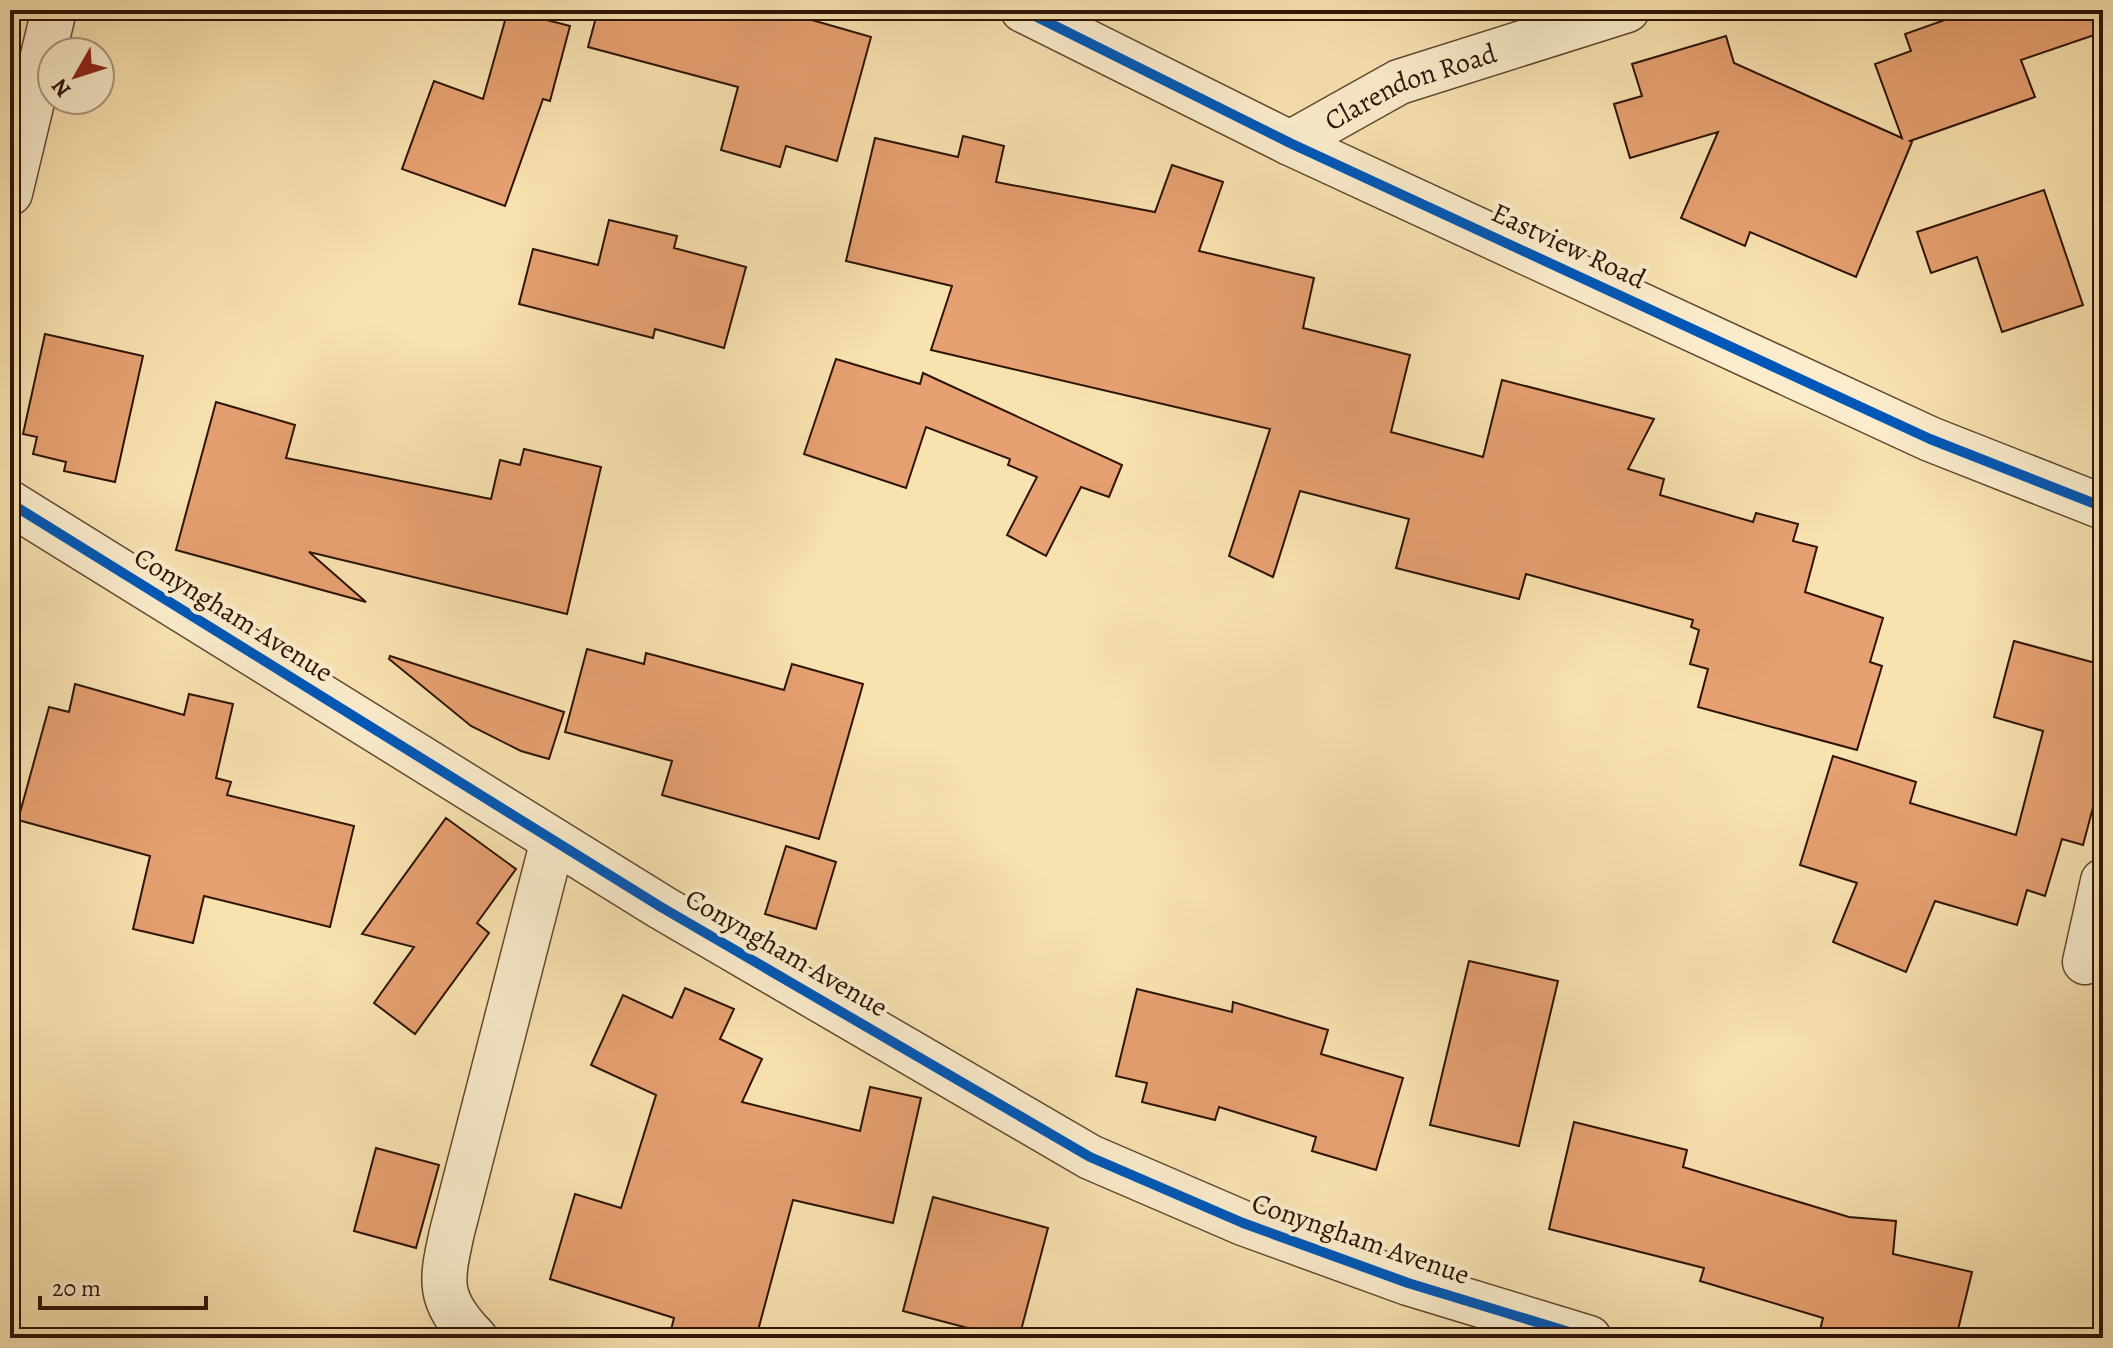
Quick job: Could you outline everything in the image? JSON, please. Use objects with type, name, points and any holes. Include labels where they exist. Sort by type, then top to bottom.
[{"type":"street","points":[[10,193],[54,10]]},
{"type":"street","name":"Eastview Road","points":[[1023,10],[1290,143],[1930,439],[2103,507]]},
{"type":"street","name":"Clarendon Road","points":[[1290,143],[1399,82],[1627,10]]},
{"type":"street","name":"Conyngham Avenue","points":[[10,503],[661,907],[1090,1157],[1243,1223],[1408,1283],[1589,1338]]},
{"type":"street","points":[[475,1338],[458,1321],[446,1297],[443,1275],[455,1217],[553,840]]},
{"type":"street","points":[[2085,962],[2103,881]]},
{"type":"building","points":[[508,10],[570,26],[550,101],[543,99],[505,206],[402,169],[434,81],[483,99]]},
{"type":"building","points":[[598,10],[777,10],[871,37],[837,161],[786,146],[780,167],[721,150],[738,87],[588,47]]},
{"type":"building","points":[[1973,10],[2103,10],[2103,32],[2021,60],[2035,97],[1910,141],[1856,277],[1750,232],[1745,246],[1681,218],[1718,132],[1630,158],[1614,104],[1642,96],[1632,64],[1726,36],[1734,63],[1902,138],[1875,64],[1911,51],[1905,34]]},
{"type":"building","points":[[963,136],[1004,146],[996,182],[1155,212],[1172,165],[1223,182],[1199,251],[1314,278],[1303,328],[1410,355],[1391,432],[1483,457],[1502,380],[1654,419],[1628,469],[1664,479],[1660,495],[1753,522],[1756,513],[1798,524],[1793,541],[1817,547],[1805,592],[1883,618],[1870,662],[1882,666],[1857,750],[1698,707],[1708,669],[1690,664],[1699,630],[1691,627],[1693,620],[1526,574],[1519,599],[1396,568],[1409,519],[1300,491],[1273,577],[1229,556],[1270,429],[931,350],[952,286],[846,261],[875,138],[958,157]]},
{"type":"building","points":[[2044,190],[2083,305],[2002,332],[1977,257],[1931,273],[1917,232]]},
{"type":"building","points":[[609,220],[677,236],[674,248],[746,267],[724,348],[655,329],[653,338],[519,304],[533,249],[598,265]]},
{"type":"building","points":[[45,334],[143,356],[115,482],[64,471],[66,462],[33,454],[37,437],[23,434]]},
{"type":"building","points":[[836,359],[920,384],[923,373],[1122,465],[1109,497],[1081,487],[1046,556],[1007,535],[1037,477],[1008,465],[1010,459],[926,427],[906,488],[804,454]]},
{"type":"building","points":[[216,402],[295,425],[286,458],[491,499],[500,460],[520,465],[524,449],[601,467],[567,614],[309,552],[366,602],[176,550]]},
{"type":"building","points":[[2014,641],[2103,665],[2103,770],[2083,845],[2062,839],[2045,896],[2027,890],[2017,925],[1935,901],[1906,972],[1833,942],[1857,883],[1800,865],[1833,756],[1916,782],[1910,803],[2016,835],[2043,731],[1994,717]]},
{"type":"building","points":[[587,649],[644,664],[646,653],[784,690],[792,664],[863,684],[819,839],[662,795],[672,761],[565,732]]},
{"type":"building","points":[[390,656],[564,712],[549,759],[521,751],[471,726],[389,659]]},
{"type":"building","points":[[75,684],[184,715],[189,694],[233,704],[216,778],[231,782],[227,795],[354,826],[330,927],[204,896],[193,943],[133,929],[150,856],[18,820],[49,707],[69,712]]},
{"type":"building","points":[[446,818],[516,869],[477,923],[489,933],[415,1034],[374,1003],[414,947],[362,934]]},
{"type":"building","points":[[786,846],[836,862],[816,929],[765,914]]},
{"type":"building","points":[[1469,961],[1558,981],[1519,1146],[1430,1125]]},
{"type":"building","points":[[685,988],[734,1009],[720,1039],[762,1059],[742,1102],[860,1131],[870,1087],[921,1098],[893,1223],[793,1200],[756,1338],[669,1338],[674,1318],[550,1279],[575,1194],[621,1208],[656,1095],[591,1065],[623,995],[672,1018]]},
{"type":"building","points":[[1137,989],[1232,1012],[1233,1002],[1328,1030],[1321,1054],[1403,1078],[1376,1170],[1312,1151],[1316,1137],[1219,1107],[1215,1120],[1142,1102],[1147,1083],[1116,1076]]},
{"type":"building","points":[[1574,1122],[1687,1150],[1683,1167],[1849,1217],[1896,1221],[1893,1254],[1972,1272],[1956,1338],[1818,1338],[1823,1318],[1700,1281],[1704,1268],[1549,1229]]},
{"type":"building","points":[[376,1148],[439,1165],[416,1248],[354,1231]]},
{"type":"building","points":[[933,1197],[1048,1228],[1019,1338],[1006,1338],[903,1311]]},
{"type":"cycle path","points":[[1023,10],[1290,143],[1930,439],[2103,507]]},
{"type":"cycle path","points":[[10,503],[661,907],[1090,1157],[1243,1223],[1408,1283],[1589,1338]]}]
